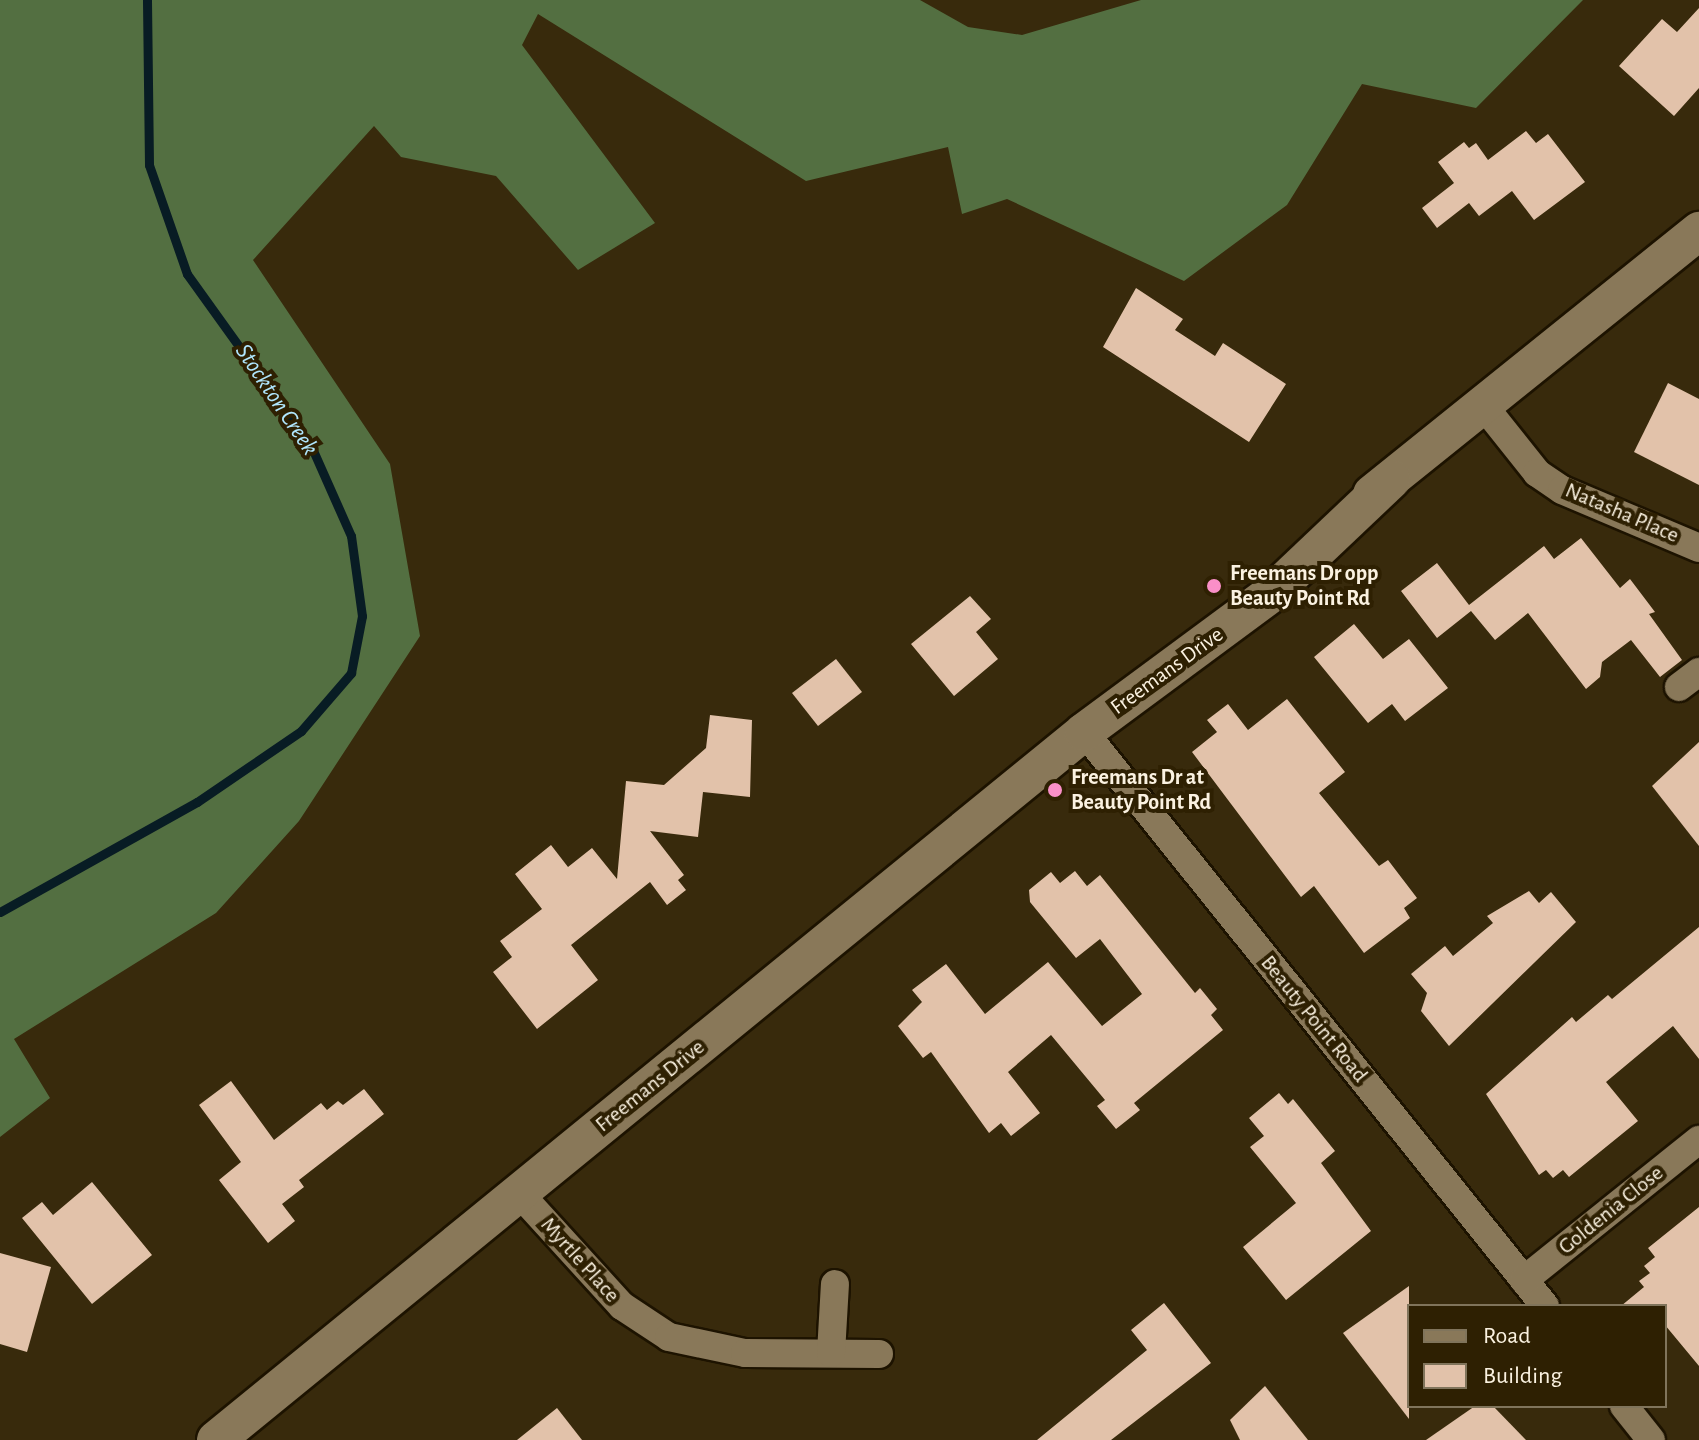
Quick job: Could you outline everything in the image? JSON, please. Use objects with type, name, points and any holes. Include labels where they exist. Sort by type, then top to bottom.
[{"type":"main road","name":"Freemans Drive","points":[[216,1440],[1084,732],[1273,592],[1391,480],[1699,231]]},
{"type":"street","name":"Natasha Place","points":[[1483,405],[1537,473],[1562,490],[1699,548]]},
{"type":"street","name":"Beauty Point Road","points":[[1084,732],[1543,1304]]},
{"type":"street","name":"Goldenia Close","points":[[1524,1280],[1699,1140]]},
{"type":"street","name":"Myrtle Place","points":[[519,1193],[622,1306],[669,1337],[745,1353],[879,1354]]},
{"type":"street","points":[[831,1353],[835,1284]]},
{"type":"street","points":[[1626,1408],[1651,1440]]},
{"type":"green space","points":[[0,0],[920,0],[968,27],[1022,35],[1141,0],[1583,0],[1476,108],[1362,84],[1287,205],[1184,281],[1007,199],[962,214],[948,147],[806,181],[538,14],[522,45],[655,223],[578,270],[496,176],[401,157],[374,126],[253,260],[390,464],[420,636],[299,821],[216,913],[14,1039],[50,1098],[0,1137]]},
{"type":"building","points":[[1699,8],[1699,88],[1674,116],[1619,66],[1662,19],[1677,32]]},
{"type":"building","points":[[1526,131],[1536,143],[1548,134],[1585,182],[1534,220],[1512,191],[1479,216],[1469,203],[1437,228],[1422,208],[1454,183],[1438,162],[1464,142],[1469,148],[1476,143],[1488,160]]},
{"type":"building","points":[[1136,288],[1183,319],[1175,330],[1215,356],[1223,343],[1286,384],[1249,442],[1103,347]]},
{"type":"building","points":[[1668,383],[1699,399],[1699,485],[1634,452]]},
{"type":"building","points":[[1581,538],[1620,588],[1630,579],[1655,612],[1649,614],[1682,660],[1660,677],[1631,640],[1602,662],[1600,677],[1586,689],[1528,613],[1495,640],[1471,611],[1437,638],[1401,591],[1437,563],[1469,605],[1544,546],[1554,559]]},
{"type":"building","points":[[970,596],[991,619],[976,632],[998,659],[954,696],[911,644]]},
{"type":"building","points":[[1354,624],[1383,659],[1409,639],[1448,688],[1405,721],[1392,704],[1368,723],[1314,657]]},
{"type":"building","points":[[836,659],[862,692],[818,726],[792,693]]},
{"type":"building","points":[[1287,699],[1345,772],[1319,793],[1379,866],[1388,860],[1417,898],[1404,908],[1410,918],[1364,953],[1314,886],[1301,897],[1192,752],[1217,732],[1207,720],[1228,704],[1248,730]]},
{"type":"building","points":[[710,715],[752,720],[750,797],[703,792],[698,837],[650,831],[684,875],[678,880],[686,890],[667,905],[650,882],[571,945],[598,980],[537,1029],[493,972],[512,957],[500,941],[542,909],[515,874],[551,845],[568,867],[592,848],[617,879],[626,781],[664,785],[706,748]]},
{"type":"building","points":[[1699,742],[1699,846],[1652,786]]},
{"type":"building","points":[[1075,871],[1087,886],[1100,875],[1195,993],[1200,988],[1217,1009],[1211,1015],[1223,1030],[1134,1103],[1140,1110],[1116,1129],[1097,1106],[1105,1100],[1051,1035],[1008,1072],[1040,1113],[1011,1136],[1001,1123],[989,1133],[931,1052],[923,1058],[898,1026],[922,1002],[912,990],[946,964],[985,1014],[1048,962],[1102,1026],[1142,994],[1100,939],[1076,958],[1030,902],[1029,890],[1051,872],[1060,883]]},
{"type":"building","points":[[1529,891],[1539,903],[1551,892],[1576,922],[1449,1046],[1421,1011],[1427,993],[1411,974],[1445,946],[1453,956],[1493,923],[1487,916]]},
{"type":"building","points":[[1699,927],[1699,1059],[1673,1026],[1606,1082],[1638,1121],[1569,1177],[1563,1170],[1553,1178],[1546,1170],[1539,1175],[1486,1094],[1572,1017],[1576,1022],[1608,995],[1612,999]]},
{"type":"building","points":[[231,1081],[274,1140],[321,1103],[327,1110],[338,1101],[343,1105],[364,1089],[384,1114],[299,1180],[304,1187],[282,1204],[295,1221],[268,1243],[219,1180],[241,1162],[199,1105]]},
{"type":"building","points":[[1279,1093],[1288,1104],[1293,1099],[1335,1151],[1321,1163],[1371,1231],[1286,1300],[1243,1247],[1296,1203],[1250,1147],[1264,1136],[1249,1118]]},
{"type":"building","points":[[92,1182],[152,1255],[92,1304],[22,1218],[42,1202],[53,1215]]},
{"type":"building","points":[[1699,1207],[1699,1366],[1667,1327],[1667,1304],[1623,1304],[1644,1287],[1639,1281],[1650,1273],[1644,1266],[1655,1257],[1648,1248]]},
{"type":"building","points":[[0,1253],[51,1267],[27,1352],[0,1344]]},
{"type":"building","points":[[1409,1286],[1409,1419],[1343,1333]]},
{"type":"building","points":[[1164,1303],[1211,1363],[1111,1440],[1037,1440],[1147,1350],[1131,1330]]},
{"type":"building","points":[[1265,1386],[1308,1440],[1240,1440],[1230,1420]]},
{"type":"building","points":[[557,1408],[582,1440],[517,1440]]},
{"type":"building","points":[[1472,1408],[1495,1408],[1526,1440],[1426,1440]]},
{"type":"waterway","name":"Stockton Creek","points":[[0,912],[197,802],[301,731],[351,673],[362,616],[351,536],[312,448],[187,274],[149,165],[147,0]]},
{"type":"place","name":"Freemans Dr opp Beauty Point Rd","points":[[1214,586]]},
{"type":"place","name":"Freemans Dr at Beauty Point Rd","points":[[1055,790]]}]
